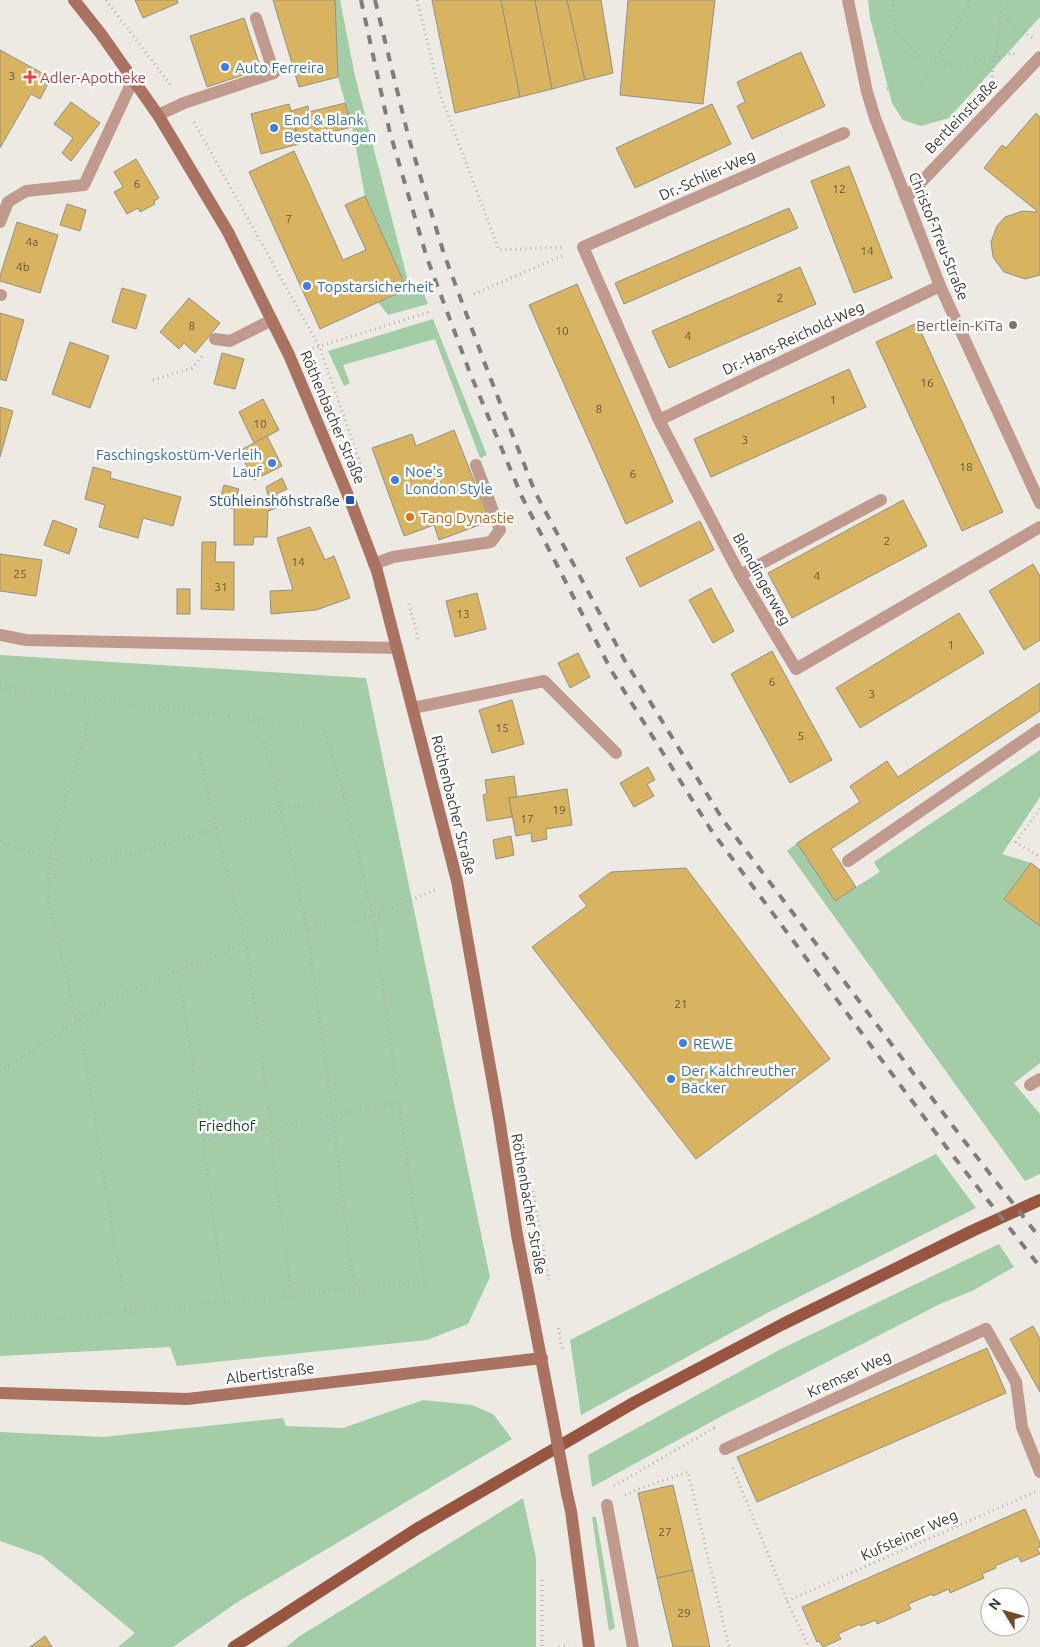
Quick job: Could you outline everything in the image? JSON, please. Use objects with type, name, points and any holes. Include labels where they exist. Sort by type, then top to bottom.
[{"type":"main road","name":"Röthenbacher Straße","points":[[74,0],[101,34],[158,114],[228,232],[289,355],[350,500],[374,564],[413,708],[456,881],[499,1118],[517,1235],[570,1511],[589,1647]]},
{"type":"main road","points":[[234,1647],[415,1530],[635,1402],[783,1324],[972,1231],[1040,1200]]},
{"type":"main road","name":"Albertistraße","points":[[0,1393],[187,1399],[542,1358]]},
{"type":"street","name":"Christof-Treu-Straße","points":[[848,0],[875,118],[940,286],[1040,503]]},
{"type":"street","points":[[158,114],[184,103],[274,73],[256,18]]},
{"type":"street","name":"Bertleinstraße","points":[[906,198],[1040,57]]},
{"type":"street","points":[[0,222],[8,202],[26,191],[84,184],[133,80]]},
{"type":"street","name":"Dr.-Schlier-Weg","points":[[583,247],[844,133]]},
{"type":"street","name":"Blendingerweg","points":[[583,247],[659,420],[740,575],[796,669],[1040,527]]},
{"type":"street","name":"Dr.-Hans-Reichold-Weg","points":[[659,420],[940,286]]},
{"type":"street","points":[[215,339],[230,341],[272,320]]},
{"type":"street","points":[[374,564],[393,557],[491,542],[500,530],[476,465]]},
{"type":"street","points":[[740,575],[881,500]]},
{"type":"street","points":[[0,635],[26,640],[397,648]]},
{"type":"street","points":[[413,708],[544,681],[616,754]]},
{"type":"street","points":[[848,861],[1040,729]]},
{"type":"street","name":"Kremser Weg","points":[[725,1449],[986,1328],[1016,1382],[1022,1426],[1040,1472]]},
{"type":"street","points":[[607,1505],[634,1647]]},
{"type":"path","points":[[417,0],[441,97],[499,250],[583,247]]},
{"type":"path","points":[[893,0],[895,32],[924,61],[959,66],[1013,53],[1030,67]]},
{"type":"path","points":[[875,118],[892,110],[887,89],[923,82],[965,12],[970,0]]},
{"type":"path","points":[[1000,0],[1002,8],[1013,25],[1033,39]]},
{"type":"path","points":[[987,113],[1002,8]]},
{"type":"path","points":[[474,294],[583,247]]},
{"type":"path","points":[[289,355],[320,348],[429,312]]},
{"type":"path","points":[[153,380],[192,368],[215,339]]},
{"type":"path","points":[[0,687],[325,729],[373,916],[424,1282],[126,1312],[76,1316],[0,1318]]},
{"type":"path","points":[[76,1022],[48,898],[49,858],[91,710]]},
{"type":"path","points":[[264,742],[281,809],[307,930],[354,1289]]},
{"type":"path","points":[[200,754],[216,830],[246,943],[272,1128],[274,1165],[291,1296]]},
{"type":"path","points":[[0,841],[69,864],[138,852],[281,809],[344,798]]},
{"type":"path","points":[[1040,809],[1016,842],[1040,857]]},
{"type":"path","points":[[0,1072],[110,999],[246,943],[373,916],[456,881]]},
{"type":"path","points":[[178,971],[197,1090],[224,1302]]},
{"type":"path","points":[[80,1019],[126,1312]]},
{"type":"path","points":[[203,1140],[399,1102]]},
{"type":"path","points":[[610,1488],[714,1428],[725,1449],[787,1601],[808,1647]]},
{"type":"path","points":[[607,1505],[636,1490],[688,1472],[729,1647]]},
{"type":"path","name":"Kufsteiner Weg","points":[[787,1601],[1040,1489]]},
{"type":"path","points":[[542,1580],[542,1647]]},
{"type":"green space","points":[[335,0],[340,0],[355,76],[410,289],[424,294],[428,304],[388,315],[378,302],[407,289],[365,196],[352,127],[338,77]]},
{"type":"green space","points":[[868,0],[1040,0],[1040,17],[949,118],[921,126],[903,120],[892,103],[870,18]]},
{"type":"green space","points":[[433,319],[487,455],[480,458],[435,339],[343,365],[350,383],[344,386],[328,351]]},
{"type":"green space","name":"Friedhof","points":[[0,655],[366,678],[490,1277],[468,1324],[427,1340],[177,1366],[170,1347],[0,1356]]},
{"type":"green space","points":[[1040,750],[1040,797],[1002,854],[1031,863],[1004,899],[1040,926],[1040,1063],[1014,1083],[1040,1114],[1040,1174],[1025,1181],[787,851],[797,843],[856,887],[880,872],[874,862]]},
{"type":"green space","points":[[936,1154],[976,1208],[767,1313],[581,1415],[570,1340]]},
{"type":"green space","points":[[999,1244],[1014,1267],[972,1291],[940,1304],[720,1417],[592,1487],[588,1455],[781,1349]]},
{"type":"green space","points":[[423,1400],[472,1405],[493,1414],[512,1439],[236,1603],[173,1647],[118,1647],[135,1633],[42,1556],[0,1541],[0,1432],[103,1437],[283,1418],[286,1426],[343,1428]]},
{"type":"green space","points":[[523,1498],[536,1558],[536,1647],[286,1647],[300,1636]]},
{"type":"green space","points":[[592,1517],[596,1517],[615,1628],[609,1631]]},
{"type":"building","points":[[135,0],[177,0],[178,3],[143,18]]},
{"type":"building","points":[[273,0],[335,0],[338,77],[299,87]]},
{"type":"building","points":[[432,0],[501,0],[520,97],[455,113]]},
{"type":"building","points":[[501,0],[535,0],[552,89],[520,97]]},
{"type":"building","points":[[535,0],[567,0],[585,80],[552,89]]},
{"type":"building","points":[[567,0],[601,0],[613,73],[585,80]]},
{"type":"building","points":[[628,0],[715,0],[703,104],[620,95]]},
{"type":"building","points":[[244,18],[261,69],[207,87],[190,36]]},
{"type":"building","points":[[0,50],[51,78],[40,99],[31,94],[0,148]]},
{"type":"building","points":[[801,52],[825,106],[752,139],[737,106],[745,102],[737,82]]},
{"type":"building","points":[[71,102],[100,123],[71,161],[62,153],[73,138],[54,124]]},
{"type":"building","points":[[345,103],[352,127],[299,140],[291,111],[308,106],[309,112]]},
{"type":"building","points":[[289,104],[299,144],[261,154],[251,114]]},
{"type":"building","points":[[712,104],[731,144],[635,188],[616,148]]},
{"type":"building","points":[[1036,113],[1040,117],[1040,275],[1025,279],[1004,272],[993,257],[991,242],[997,226],[1005,217],[1023,211],[1037,211],[984,168],[1002,145],[1006,148]]},
{"type":"building","points":[[294,151],[343,260],[366,250],[345,205],[365,196],[407,289],[320,329],[249,172]]},
{"type":"building","points":[[136,159],[159,198],[154,201],[155,204],[140,212],[138,208],[127,214],[114,192],[123,187],[114,172]]},
{"type":"building","points":[[849,166],[892,278],[854,293],[811,181]]},
{"type":"building","points":[[67,204],[86,210],[80,231],[60,225]]},
{"type":"building","points":[[789,208],[798,228],[624,304],[615,283]]},
{"type":"building","points":[[17,222],[58,235],[40,293],[0,281]]},
{"type":"building","points":[[800,267],[816,304],[669,368],[652,331]]},
{"type":"building","points":[[577,284],[673,502],[626,524],[529,305]]},
{"type":"building","points":[[122,288],[146,295],[136,329],[112,322]]},
{"type":"building","points":[[189,298],[220,323],[195,353],[184,343],[179,349],[160,332]]},
{"type":"building","points":[[0,313],[24,320],[6,381],[0,379]]},
{"type":"building","points":[[917,323],[1003,512],[962,531],[876,342]]},
{"type":"building","points":[[70,342],[109,356],[90,408],[52,394]]},
{"type":"building","points":[[222,353],[244,359],[235,389],[214,384]]},
{"type":"building","points":[[849,369],[866,407],[711,477],[694,439]]},
{"type":"building","points":[[263,399],[279,430],[254,443],[239,412]]},
{"type":"building","points":[[0,407],[13,411],[0,457]]},
{"type":"building","points":[[454,430],[490,521],[439,540],[434,525],[404,536],[372,448],[412,434],[416,446]]},
{"type":"building","points":[[267,436],[282,466],[254,480],[239,451]]},
{"type":"building","points":[[93,467],[111,472],[110,478],[181,497],[173,526],[143,518],[138,538],[99,527],[105,505],[85,499]]},
{"type":"building","points":[[282,478],[287,489],[276,494],[282,506],[268,511],[267,537],[254,537],[253,545],[234,545],[234,502],[255,504],[269,499],[266,487]]},
{"type":"building","points":[[224,485],[239,489],[234,502],[234,509],[218,505]]},
{"type":"building","points":[[903,500],[927,546],[792,618],[768,573]]},
{"type":"building","points":[[53,520],[77,529],[69,554],[44,545]]},
{"type":"building","points":[[700,521],[714,550],[640,587],[626,558]]},
{"type":"building","points":[[310,527],[325,560],[334,556],[350,598],[316,610],[271,614],[270,591],[293,590],[277,538]]},
{"type":"building","points":[[202,542],[216,542],[215,562],[234,562],[234,610],[201,609]]},
{"type":"building","points":[[0,554],[42,560],[36,596],[0,591]]},
{"type":"building","points":[[1033,564],[1040,576],[1040,640],[1024,650],[989,591]]},
{"type":"building","points":[[711,588],[734,631],[713,643],[689,600]]},
{"type":"building","points":[[177,589],[190,589],[190,614],[177,614]]},
{"type":"building","points":[[477,593],[486,629],[455,637],[446,601]]},
{"type":"building","points":[[959,613],[984,653],[860,728],[836,688]]},
{"type":"building","points":[[772,651],[832,760],[790,783],[731,674]]},
{"type":"building","points":[[578,653],[590,677],[570,688],[558,663]]},
{"type":"building","points":[[1040,683],[1040,711],[831,849],[856,887],[835,901],[797,843],[860,802],[850,786],[887,761],[898,777]]},
{"type":"building","points":[[512,700],[524,744],[492,753],[479,710]]},
{"type":"building","points":[[648,767],[655,780],[647,784],[654,796],[634,807],[620,783]]},
{"type":"building","points":[[514,776],[517,797],[509,798],[512,817],[487,821],[483,795],[487,794],[485,780]]},
{"type":"building","points":[[567,789],[572,825],[546,829],[547,839],[532,842],[531,833],[516,836],[509,798]]},
{"type":"building","points":[[511,836],[514,855],[496,859],[493,840]]},
{"type":"building","points":[[1031,863],[1040,870],[1040,926],[1004,899]]},
{"type":"building","points":[[686,868],[830,1059],[696,1159],[532,947],[587,906],[579,896],[611,872]]},
{"type":"building","points":[[1033,1326],[1040,1339],[1040,1392],[1010,1339]]},
{"type":"building","points":[[987,1348],[1006,1393],[757,1502],[737,1457]]},
{"type":"building","points":[[673,1485],[693,1570],[657,1578],[638,1493]]},
{"type":"building","points":[[1025,1509],[1040,1543],[1040,1547],[1037,1548],[1040,1554],[1021,1562],[1018,1556],[982,1574],[984,1578],[950,1593],[949,1589],[908,1604],[911,1609],[877,1624],[876,1620],[861,1626],[860,1624],[838,1634],[841,1639],[823,1647],[819,1641],[817,1642],[802,1607]]},
{"type":"building","points":[[693,1570],[710,1647],[673,1647],[657,1578]]},
{"type":"building","points":[[45,1636],[52,1647],[30,1647]]},
{"type":"railway","points":[[361,0],[390,133],[427,258],[470,373],[522,497],[611,670],[711,830],[947,1148],[1040,1267]]},
{"type":"railway","points":[[375,0],[409,139],[444,254],[488,372],[535,492],[625,661],[723,820],[962,1138],[1040,1238]]},
{"type":"place","name":"Auto Ferreira","points":[[225,67]]},
{"type":"place","name":"Adler-Apotheke","points":[[30,77]]},
{"type":"place","name":"End & Blank Bestattungen","points":[[274,128]]},
{"type":"place","name":"Topstarsicherheit","points":[[307,286]]},
{"type":"place","name":"Bertlein-KiTa","points":[[1013,325]]},
{"type":"place","name":"Faschingskostüm-Verleih Lauf","points":[[272,463]]},
{"type":"place","name":"Noe's London Style","points":[[395,480]]},
{"type":"place","name":"Stühleinshöhstraße","points":[[350,500]]},
{"type":"place","name":"Tang Dynastie","points":[[410,517]]},
{"type":"place","name":"REWE","points":[[683,1043]]},
{"type":"place","name":"Der Kalchreuther Bäcker","points":[[671,1079]]}]
